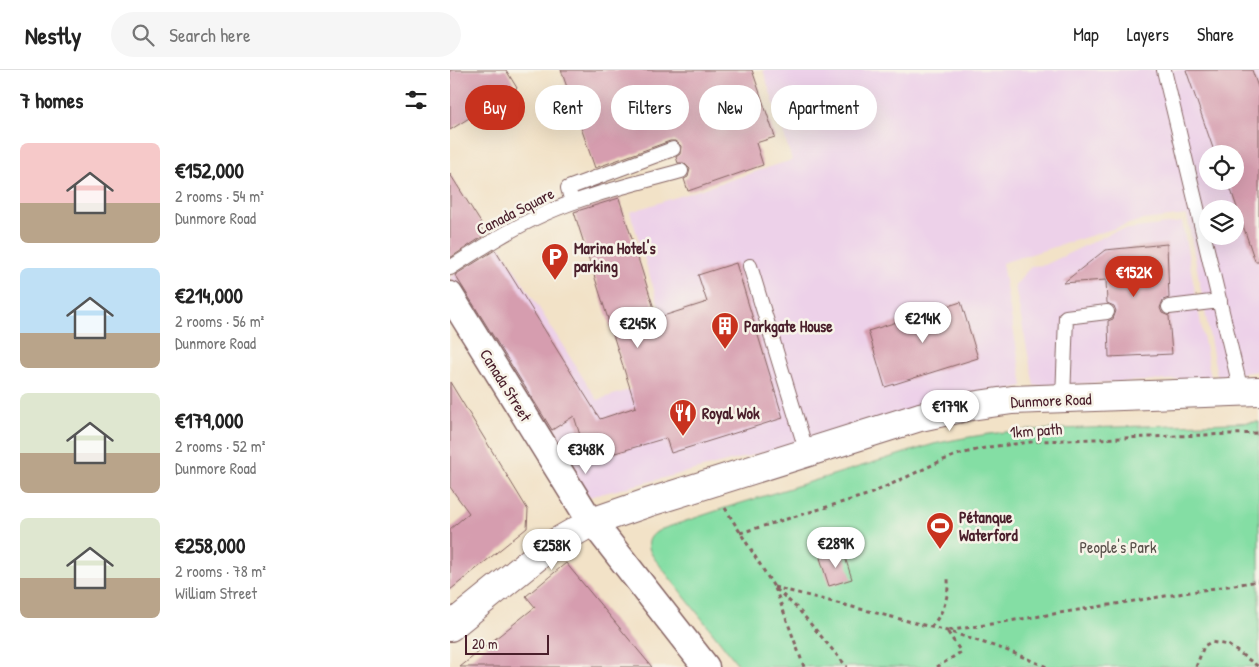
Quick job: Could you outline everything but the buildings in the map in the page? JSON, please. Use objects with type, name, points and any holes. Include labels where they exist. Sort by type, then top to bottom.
[{"type":"main road","name":"Dunmore Road","points":[[450,627],[550,546],[592,522],[920,417],[954,409],[1012,400],[1250,391]]},
{"type":"street","name":"Canada Street","points":[[450,295],[592,522],[706,667]]},
{"type":"lane","points":[[1164,70],[1220,302],[1250,391]]},
{"type":"lane","name":"Canada Square","points":[[572,202],[568,188],[674,149]]},
{"type":"lane","name":"Canada Square","points":[[450,268],[519,226],[572,202],[681,171]]},
{"type":"lane","points":[[750,266],[806,453]]},
{"type":"lane","points":[[1169,307],[1220,302]]},
{"type":"lane","points":[[1063,399],[1066,317],[1107,312]]},
{"type":"path","name":"1km path","points":[[774,586],[740,533],[870,494],[956,455],[989,447],[1040,441],[1259,433]]},
{"type":"path","points":[[931,627],[942,611],[946,601],[949,592],[948,579]]},
{"type":"path","points":[[946,631],[1259,581]]},
{"type":"path","points":[[774,586],[946,631],[1006,650],[1047,667]]},
{"type":"path","points":[[774,586],[804,667]]},
{"type":"path","points":[[774,586],[798,609],[847,667]]},
{"type":"path","points":[[937,667],[961,652],[946,631]]},
{"type":"path","points":[[1196,667],[1204,646],[1211,642],[1228,645],[1259,667]]},
{"type":"shaded area","points":[[763,70],[1259,70],[1259,371],[1217,376],[1187,215],[1142,220],[1002,263],[1023,386],[589,497],[450,277],[500,246],[597,400],[680,374],[630,212],[792,160],[782,130],[877,130],[877,85],[771,85],[771,95]]},
{"type":"shaded area","points":[[1182,222],[1211,378],[1034,386],[1015,286],[1031,266],[1045,265],[1115,231]]},
{"type":"green space","name":"People's Park","points":[[1259,422],[1259,667],[740,667],[654,558],[649,549],[649,541],[653,535],[662,529],[946,441],[994,433],[1030,430]]},
{"type":"place","name":"Marina Hotel's parking","points":[[555,281]]},
{"type":"place","name":"Parkgate House","points":[[725,350]]},
{"type":"place","name":"Royal Wok","points":[[683,437]]},
{"type":"place","name":"Pétanque Waterford","points":[[940,550]]}]
